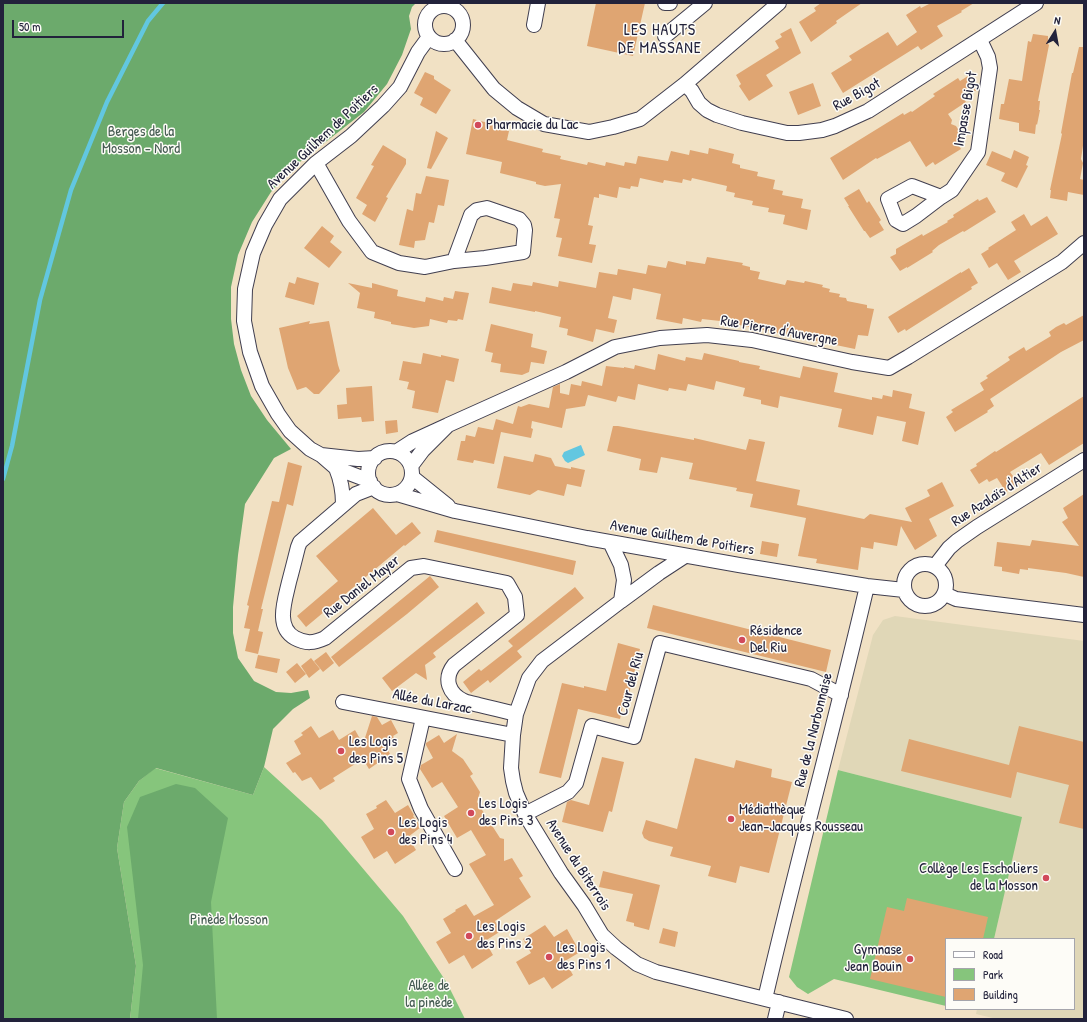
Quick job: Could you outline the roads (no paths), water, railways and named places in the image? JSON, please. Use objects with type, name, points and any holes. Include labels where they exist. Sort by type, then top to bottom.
[{"type":"street","points":[[534,26],[538,3]]},
{"type":"street","points":[[665,3],[670,3]]},
{"type":"street","points":[[665,36],[705,3]]},
{"type":"street","points":[[455,40],[494,89],[517,108],[544,124],[589,132],[614,127],[640,119],[686,84],[779,3]]},
{"type":"street","name":"Rue Bigot","points":[[686,84],[699,103],[707,110],[717,115],[742,123],[787,133],[822,130],[835,126],[868,111],[1036,3]]},
{"type":"street","points":[[442,5],[458,8],[462,17],[463,27],[459,37],[450,43],[438,43],[429,38],[424,26],[427,14],[432,6],[442,5]]},
{"type":"street","name":"Avenue Guilhem de Poitiers","points":[[372,484],[336,468],[310,449],[290,431],[278,414],[262,386],[250,352],[244,321],[245,289],[253,252],[265,225],[280,199],[316,164],[351,136],[383,106],[400,87],[418,52],[429,38]]},
{"type":"street","name":"Impasse Bigot","points":[[941,197],[952,190],[978,152],[990,68],[988,57],[980,40]]},
{"type":"street","points":[[316,164],[349,221],[372,252],[399,263],[425,267],[454,261],[523,252],[524,225],[519,219],[487,208],[477,210],[471,215],[454,261]]},
{"type":"street","name":"Rue Pierre d'Auvergne","points":[[396,452],[413,441],[566,372],[615,347],[660,338],[707,335],[752,340],[852,362],[889,368],[1062,262],[1084,242]]},
{"type":"street","name":"Rue Pierre d'Auvergne","points":[[411,472],[422,450],[448,425]]},
{"type":"street","points":[[390,451],[396,452],[408,460],[411,472],[407,488],[397,494],[385,494],[379,491],[372,484],[369,469],[371,463],[379,454],[390,451]]},
{"type":"street","points":[[321,456],[358,459],[375,458]]},
{"type":"street","name":"Rue Azalaïs d'Altier","points":[[935,566],[957,541],[1084,460]]},
{"type":"street","points":[[336,468],[341,482],[344,504]]},
{"type":"street","name":"Avenue Guilhem de Poitiers","points":[[411,472],[436,498],[455,512]]},
{"type":"street","name":"Rue Daniel Mayer","points":[[372,484],[344,504],[303,539],[298,547],[283,611],[286,630],[291,636],[300,641],[309,643],[317,642],[411,568],[424,566],[507,583],[515,597],[517,615],[454,665],[449,671],[448,678],[450,689],[456,696],[464,701],[516,714]]},
{"type":"street","name":"Avenue Guilhem de Poitiers","points":[[397,494],[455,512],[610,542],[867,586],[904,590]]},
{"type":"street","points":[[610,542],[621,565],[624,580],[621,601]]},
{"type":"street","name":"Avenue du Biterrois","points":[[685,556],[611,608],[542,661],[529,678],[516,714],[513,735],[511,768],[516,793],[525,814],[561,873],[584,905],[602,935],[637,964],[656,972],[846,1019]]},
{"type":"street","points":[[929,564],[935,566],[944,575],[947,588],[945,594],[936,604],[930,606],[923,607],[911,602],[904,590],[906,576],[915,566],[929,564]]},
{"type":"street","name":"Rue de la Narbonnaise","points":[[765,999],[867,586]]},
{"type":"street","points":[[945,594],[956,599],[1084,615]]},
{"type":"street","name":"Cour del Riu","points":[[525,814],[568,792],[576,784],[592,726],[634,737],[660,643],[811,679],[841,695]]},
{"type":"street","name":"Allée du Larzac","points":[[343,702],[513,735]]},
{"type":"street","points":[[423,718],[409,779],[421,809],[455,869]]},
{"type":"street","points":[[775,1019],[779,1002]]},
{"type":"water","points":[[581,445],[585,455],[568,463],[565,461],[562,456],[564,452]]},
{"type":"waterway","points":[[3,479],[12,446],[40,300],[71,190],[107,102],[148,21],[163,3]]},
{"type":"place","name":"Pharmacie du Lac","points":[[478,125]]},
{"type":"place","name":"Résidence Del Riu","points":[[742,640]]},
{"type":"place","name":"Les Logis des Pins 5","points":[[341,751]]},
{"type":"place","name":"Les Logis des Pins 3","points":[[471,813]]},
{"type":"place","name":"Médiathèque Jean-Jacques Rousseau","points":[[731,819]]},
{"type":"place","name":"Les Logis des Pins 4","points":[[391,832]]},
{"type":"place","name":"Collège Les Escholiers de la Mosson","points":[[1046,878]]},
{"type":"place","name":"Les Logis des Pins 2","points":[[469,936]]},
{"type":"place","name":"Les Logis des Pins 1","points":[[549,957]]},
{"type":"place","name":"Gymnase Jean Bouin","points":[[910,959]]},
{"type":"district","name":"LES HAUTS DE MASSANE","points":[[660,40]]},
{"type":"park label","name":"Berges de la Mosson - Nord","points":[[141,140]]},
{"type":"park label","name":"Pinède Mosson","points":[[229,920]]},
{"type":"park label","name":"Allée de la pinède","points":[[429,994]]}]
